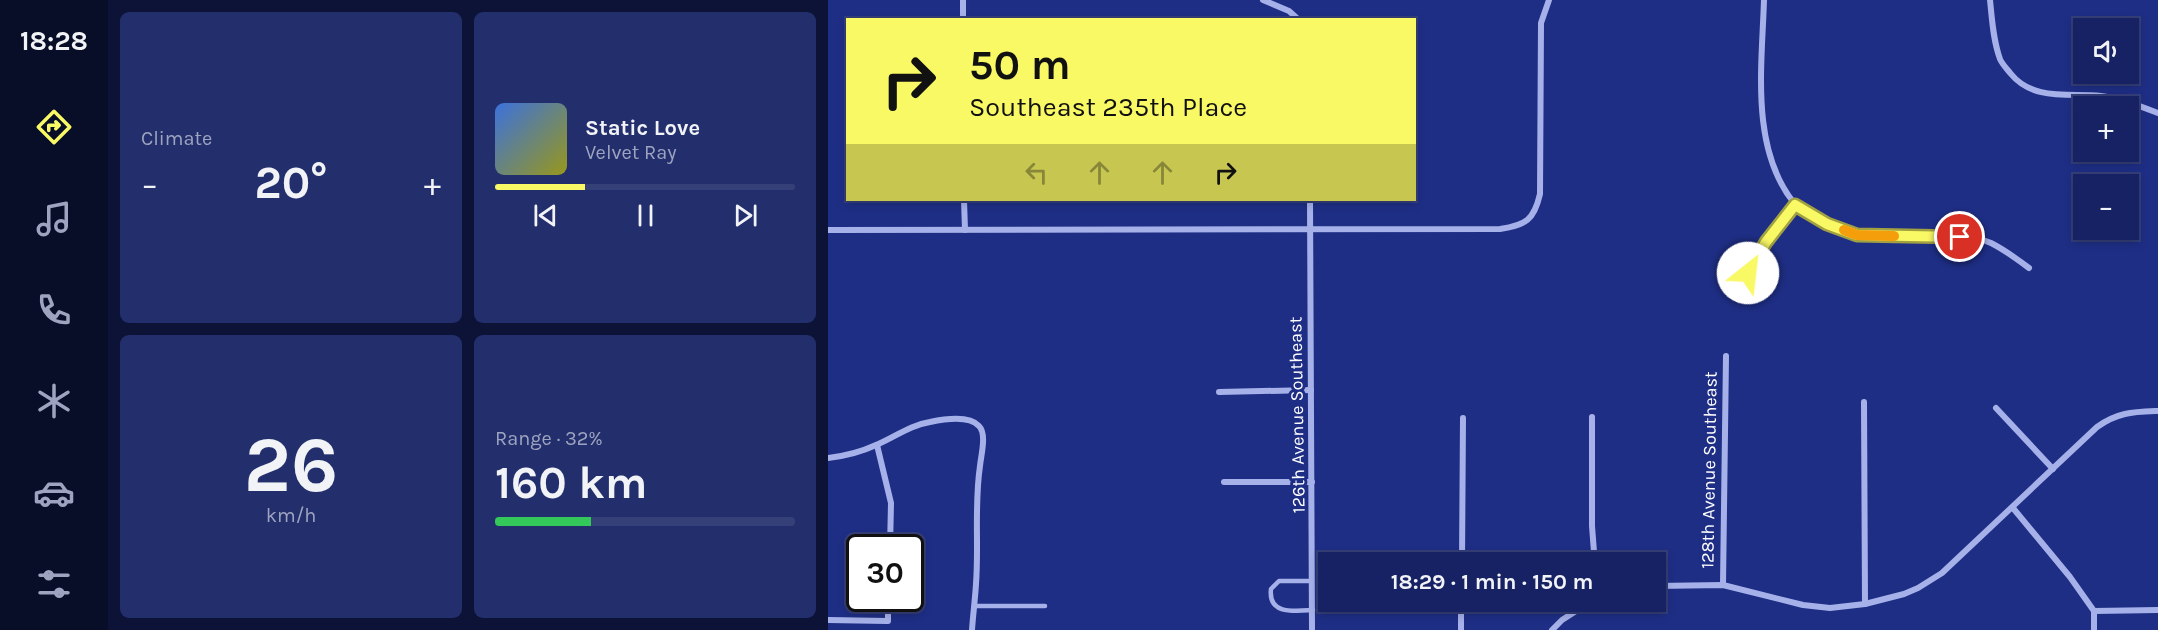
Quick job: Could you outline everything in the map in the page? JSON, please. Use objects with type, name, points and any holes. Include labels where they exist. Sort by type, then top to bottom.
[{"type":"street","points":[[963,0],[963,18]]},
{"type":"street","points":[[1263,0],[1289,11],[1297,18]]},
{"type":"street","points":[[828,230],[1500,229],[1518,226],[1529,219],[1537,208],[1541,180],[1541,24],[1549,0]]},
{"type":"street","points":[[1764,0],[1761,112],[1765,140],[1776,171],[1795,205],[1827,224],[1857,235],[1960,237],[1989,242],[2029,268]]},
{"type":"street","points":[[1990,0],[2000,61],[2017,81],[2037,92],[2060,96],[2102,96],[2138,105],[2158,113]]},
{"type":"street","points":[[964,201],[964,230]]},
{"type":"street","name":"126th Avenue Southeast","points":[[1310,201],[1312,630]]},
{"type":"street","points":[[1748,273],[1766,242],[1795,205]]},
{"type":"street","name":"128th Avenue Southeast","points":[[1723,585],[1726,356]]},
{"type":"street","points":[[1220,392],[1311,390]]},
{"type":"street","points":[[1864,402],[1865,604]]},
{"type":"street","points":[[1996,408],[2053,469]]},
{"type":"street","points":[[1666,586],[1723,585],[1803,605],[1830,608],[1865,604],[1904,594],[1942,573],[2110,417],[2129,412],[2158,411]]},
{"type":"street","points":[[1592,417],[1594,552]]},
{"type":"street","points":[[1462,552],[1463,418]]},
{"type":"street","points":[[828,458],[847,456],[877,445],[912,425],[932,421],[970,420],[978,424],[982,430],[982,444],[977,490],[976,584],[972,630]]},
{"type":"street","points":[[877,445],[891,503],[890,534]]},
{"type":"street","points":[[1224,482],[1312,482]]},
{"type":"street","points":[[2013,508],[2070,576],[2094,611],[2094,630]]},
{"type":"street","points":[[2094,611],[2158,609]]},
{"type":"street","points":[[828,620],[888,621],[888,612]]},
{"type":"street","points":[[1461,612],[1461,630]]},
{"type":"street","points":[[1552,630],[1574,612]]},
{"type":"lane","points":[[1312,610],[1280,609],[1272,603],[1270,595],[1271,589],[1279,581],[1313,581]]},
{"type":"lane","points":[[974,606],[1045,606]]},
{"type":"slow traffic","points":[[1844,230],[1857,235],[1894,236]]},
{"type":"route","points":[[1748,273],[1766,242],[1795,205],[1827,224],[1857,235],[1960,237]]}]
